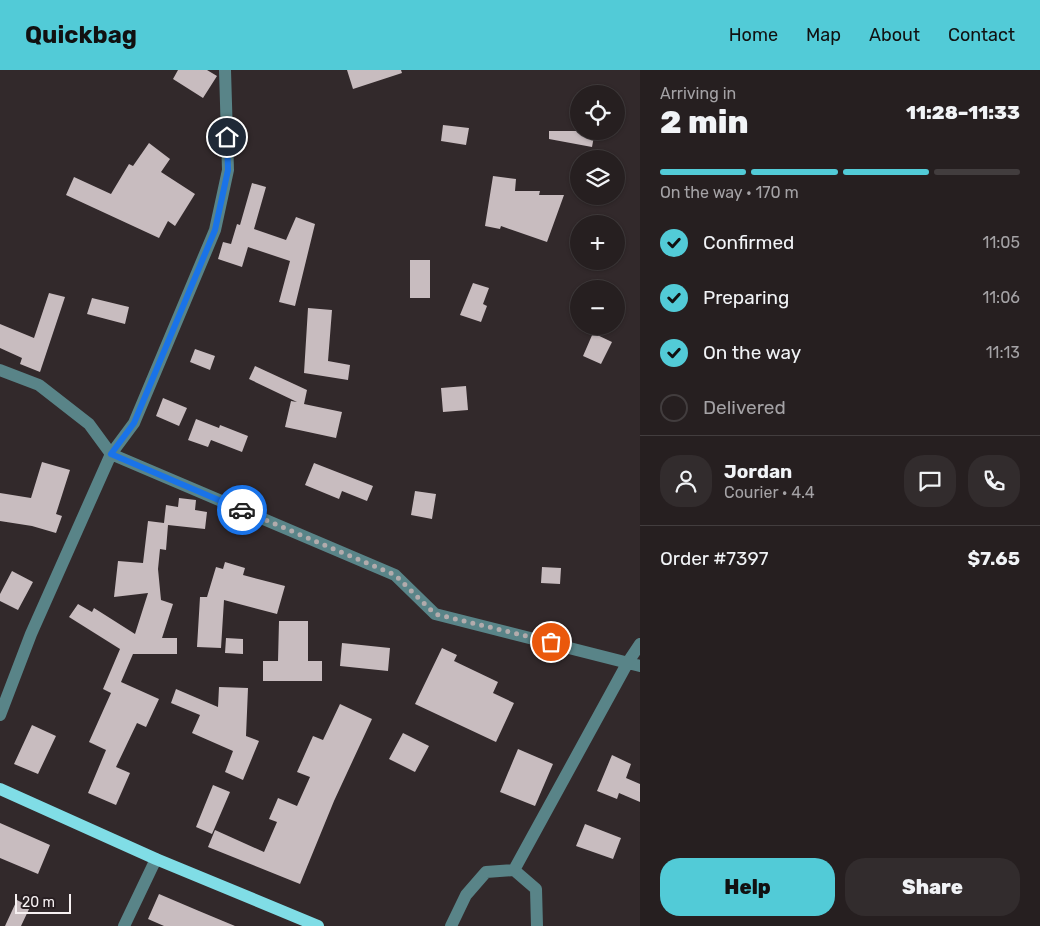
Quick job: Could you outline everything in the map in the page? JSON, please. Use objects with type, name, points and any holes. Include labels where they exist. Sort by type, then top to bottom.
[{"type":"main road","points":[[0,789],[156,859],[318,926]]},
{"type":"street","points":[[0,715],[31,634],[111,454],[134,423],[215,230],[228,170],[225,70]]},
{"type":"street","points":[[0,370],[39,385],[89,424],[111,454],[395,575],[435,614],[634,664]]},
{"type":"street","points":[[514,870],[634,664],[640,644]]},
{"type":"street","points":[[124,926],[156,859]]},
{"type":"street","points":[[451,926],[466,895],[486,872],[514,870],[536,889],[537,926]]},
{"type":"building","points":[[178,70],[207,70],[217,76],[203,98],[173,79]]},
{"type":"building","points":[[347,70],[401,70],[402,73],[353,89]]},
{"type":"building","points":[[443,125],[469,128],[466,145],[441,141]]},
{"type":"building","points":[[549,131],[570,131],[570,140],[593,140],[592,147],[549,139]]},
{"type":"building","points":[[149,143],[170,159],[161,172],[195,194],[175,226],[168,221],[159,238],[66,195],[74,177],[111,194],[129,164],[133,166]]},
{"type":"building","points":[[493,176],[516,179],[515,191],[540,191],[539,195],[564,195],[547,242],[501,226],[500,229],[485,226]]},
{"type":"building","points":[[252,183],[266,187],[254,229],[286,240],[296,217],[315,224],[295,306],[279,302],[290,261],[248,247],[242,267],[218,259],[223,242],[231,244],[237,224],[240,225]]},
{"type":"building","points":[[410,260],[430,260],[430,298],[410,298]]},
{"type":"building","points":[[473,283],[489,288],[483,304],[487,306],[481,322],[460,315]]},
{"type":"building","points":[[49,293],[65,297],[40,372],[20,364],[22,358],[0,348],[0,324],[34,338]]},
{"type":"building","points":[[92,298],[129,307],[125,324],[87,314]]},
{"type":"building","points":[[308,308],[332,310],[328,361],[350,365],[348,380],[304,373]]},
{"type":"building","points":[[592,335],[597,335],[612,342],[601,364],[583,356]]},
{"type":"building","points":[[195,349],[215,356],[210,370],[190,362]]},
{"type":"building","points":[[255,366],[307,390],[304,404],[342,412],[336,438],[285,427],[291,401],[297,402],[249,379]]},
{"type":"building","points":[[466,386],[468,410],[443,412],[441,388]]},
{"type":"building","points":[[163,398],[187,408],[179,426],[156,416]]},
{"type":"building","points":[[196,419],[219,428],[220,425],[248,436],[242,452],[211,440],[208,447],[188,440]]},
{"type":"building","points":[[42,462],[70,470],[56,514],[62,516],[56,533],[32,526],[0,521],[0,493],[31,498]]},
{"type":"building","points":[[314,463],[373,486],[367,501],[342,491],[339,499],[305,485]]},
{"type":"building","points":[[415,491],[436,494],[432,519],[411,515]]},
{"type":"building","points":[[179,498],[196,500],[195,510],[207,512],[205,529],[168,525],[166,550],[160,549],[158,569],[161,600],[173,604],[162,638],[177,638],[177,654],[133,654],[121,682],[159,699],[146,727],[137,723],[116,767],[130,773],[116,805],[88,793],[106,750],[89,742],[111,693],[103,689],[120,649],[69,617],[78,604],[92,612],[94,608],[135,634],[148,593],[114,597],[118,561],[143,563],[148,521],[164,523],[166,505],[178,507]]},
{"type":"building","points":[[225,562],[245,568],[243,575],[285,586],[277,614],[224,600],[221,648],[197,647],[200,597],[207,597],[216,567],[223,569]]},
{"type":"building","points":[[542,567],[561,568],[560,584],[541,583]]},
{"type":"building","points":[[12,571],[33,582],[18,610],[0,601],[0,594]]},
{"type":"building","points":[[279,621],[308,621],[308,661],[322,661],[322,681],[263,681],[263,661],[278,661]]},
{"type":"building","points":[[226,638],[243,639],[243,654],[225,653]]},
{"type":"building","points":[[342,643],[390,648],[388,671],[340,666]]},
{"type":"building","points":[[442,648],[457,655],[454,661],[498,682],[493,693],[514,703],[496,742],[415,704]]},
{"type":"building","points":[[219,687],[248,688],[246,736],[259,741],[243,780],[225,772],[233,751],[192,733],[200,715],[171,703],[176,689],[218,707]]},
{"type":"building","points":[[340,704],[372,719],[334,801],[300,884],[208,847],[215,830],[264,852],[277,822],[269,819],[278,798],[297,806],[310,777],[297,772],[313,736],[323,740]]},
{"type":"building","points":[[32,725],[56,736],[38,774],[14,764]]},
{"type":"building","points":[[403,733],[429,746],[415,772],[389,759]]},
{"type":"building","points":[[518,749],[553,764],[535,806],[500,792]]},
{"type":"building","points":[[612,755],[631,764],[626,778],[640,784],[640,802],[619,793],[617,799],[597,791]]},
{"type":"building","points":[[213,785],[230,792],[212,834],[196,827]]},
{"type":"building","points":[[0,823],[50,845],[38,874],[0,858]]},
{"type":"building","points":[[585,824],[621,838],[613,859],[576,846]]},
{"type":"building","points":[[159,894],[235,926],[164,926],[148,919]]},
{"type":"building","points":[[17,900],[30,907],[21,926],[5,926]]},
{"type":"way so far","points":[[242,510],[395,575],[435,614],[551,642]]},
{"type":"route","points":[[227,137],[228,170],[215,230],[134,423],[111,454],[242,510]]}]
